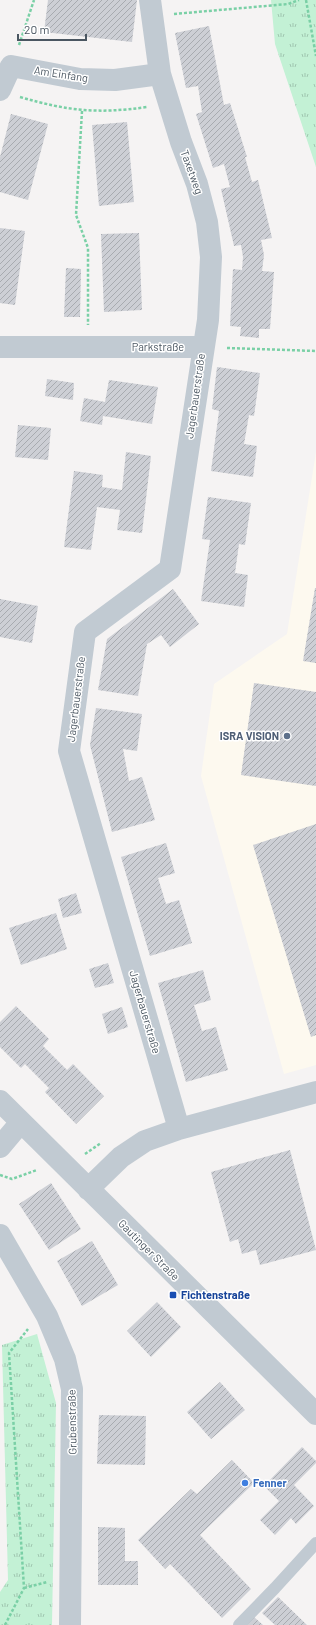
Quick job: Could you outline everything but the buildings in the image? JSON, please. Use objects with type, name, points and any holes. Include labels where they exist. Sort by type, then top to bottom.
[{"type":"street","name":"Taxetweg","points":[[150,8],[160,74],[181,142],[197,184],[207,222],[211,257],[208,320],[203,347]]},
{"type":"street","name":"Am Einfang","points":[[11,66],[80,79],[116,80],[160,74]]},
{"type":"street","points":[[7,93],[11,66]]},
{"type":"street","name":"Parkstraße","points":[[0,347],[203,347]]},
{"type":"street","name":"Jagerbauerstraße","points":[[179,1129],[69,751],[85,632],[170,569],[203,347]]},
{"type":"street","points":[[88,1189],[126,1153],[145,1142],[179,1129],[316,1092]]},
{"type":"street","name":"Gautinger Straße","points":[[0,1101],[316,1414]]},
{"type":"street","points":[[0,1147],[21,1122]]},
{"type":"street","name":"Grubenstraße","points":[[0,1235],[46,1316],[64,1359],[72,1388],[70,1625]]},
{"type":"lane","points":[[239,1625],[276,1588],[316,1543]]},
{"type":"path","points":[[11,66],[34,0]]},
{"type":"path","points":[[150,8],[288,4],[299,0]]},
{"type":"path","points":[[306,0],[316,56]]},
{"type":"path","points":[[7,93],[43,104],[82,111],[117,111],[170,104]]},
{"type":"path","points":[[82,111],[76,215],[88,248],[88,347]]},
{"type":"path","points":[[203,347],[316,351]]},
{"type":"path","points":[[0,1175],[12,1179],[39,1169]]},
{"type":"path","points":[[5,1625],[24,1588],[8,1353],[33,1324],[46,1316]]},
{"type":"shaded area","points":[[316,452],[316,1065],[284,1074],[201,776],[214,684],[287,634]]},
{"type":"green space","points":[[271,0],[316,0],[316,167],[275,44]]},
{"type":"green space","points":[[37,1334],[56,1403],[52,1625],[0,1625],[0,1592],[8,1580],[2,1345]]},
{"type":"place","name":"ISRA VISION","points":[[287,736]]},
{"type":"place","name":"Fichtenstraße","points":[[173,1295]]},
{"type":"place","name":"Fenner","points":[[245,1483]]}]
